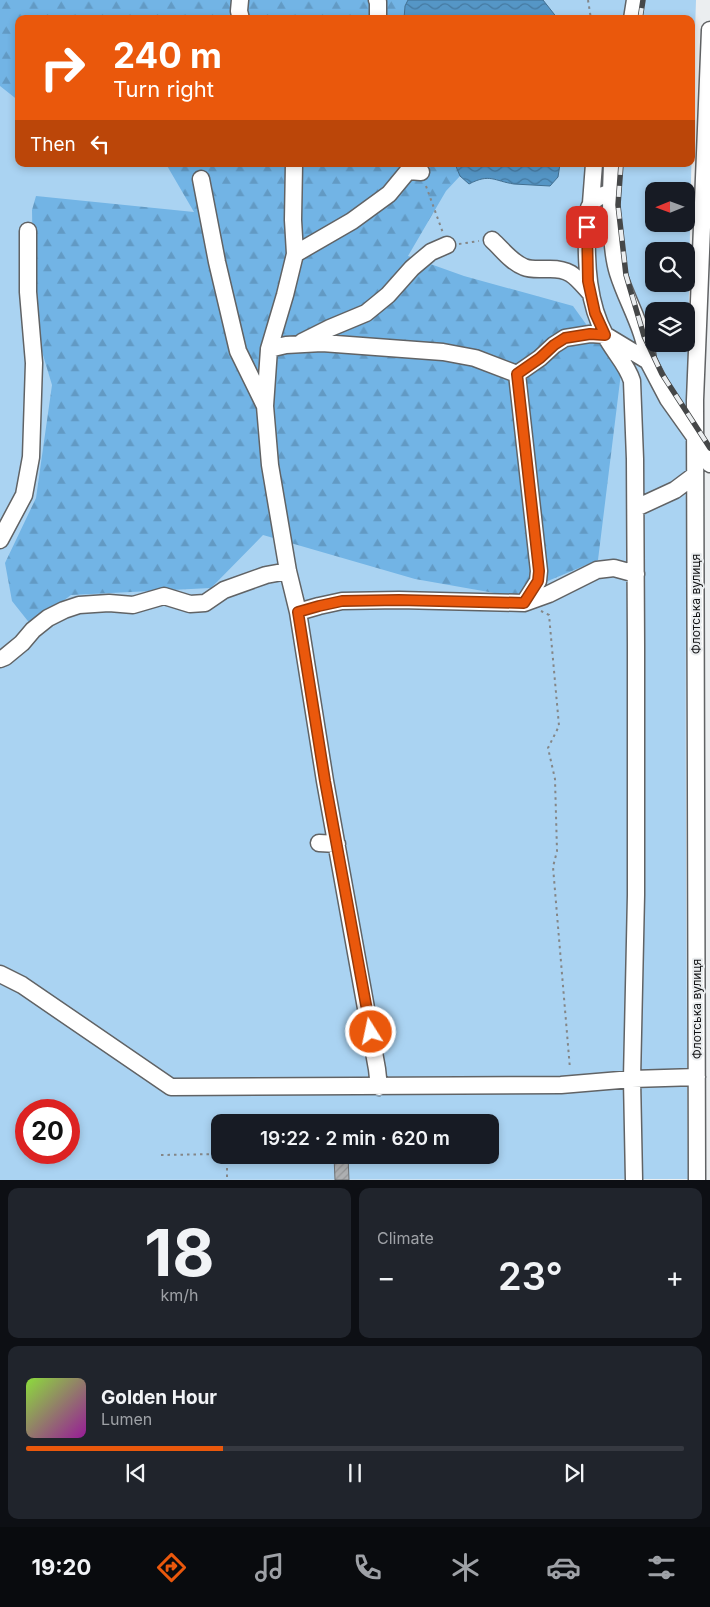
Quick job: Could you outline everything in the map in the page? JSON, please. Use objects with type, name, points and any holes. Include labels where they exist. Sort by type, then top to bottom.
[{"type":"street","points":[[240,0],[240,15]]},
{"type":"street","points":[[377,0],[378,15]]},
{"type":"street","points":[[632,15],[634,0]]},
{"type":"street","name":"Флотська вулиця","points":[[697,1180],[697,1077],[704,751],[695,437],[703,401],[710,30]]},
{"type":"street","points":[[294,167],[293,220],[295,254],[269,349],[265,406],[270,465],[288,571],[298,612],[325,781],[379,1086]]},
{"type":"street","points":[[594,167],[591,203],[588,211],[588,281],[595,313],[605,335],[629,372],[632,381],[636,508],[636,895],[632,1079],[634,1180]]},
{"type":"street","points":[[612,167],[610,192],[612,233],[617,271],[647,346],[648,361],[668,399],[695,437],[710,464]]},
{"type":"street","points":[[295,254],[352,221],[389,194],[408,172],[421,172]]},
{"type":"street","points":[[201,179],[217,262],[238,351],[265,406]]},
{"type":"street","points":[[591,203],[598,197],[610,192]]},
{"type":"street","points":[[0,540],[24,495],[31,457],[34,363],[28,292],[28,231]]},
{"type":"street","points":[[492,240],[514,262],[524,268],[534,270],[565,270],[576,278],[591,294]]},
{"type":"street","points":[[296,345],[330,328],[366,314],[388,295],[412,268],[431,252],[447,245]]},
{"type":"street","points":[[517,374],[565,338],[590,334],[605,335],[648,361]]},
{"type":"street","points":[[269,349],[322,343],[443,352],[475,358],[517,374]]},
{"type":"street","points":[[517,374],[539,571],[538,581],[524,603]]},
{"type":"street","points":[[636,508],[674,490],[696,475]]},
{"type":"street","points":[[298,612],[342,601],[399,600],[524,603],[549,594],[597,570],[614,568],[636,574]]},
{"type":"street","points":[[0,659],[22,643],[33,630],[48,618],[79,605],[109,603],[133,605],[164,596],[190,604],[205,603],[224,590],[266,575],[288,571]]},
{"type":"street","points":[[319,844],[337,844]]},
{"type":"street","points":[[0,974],[22,985],[171,1087],[572,1084],[632,1079],[697,1077]]},
{"type":"path","points":[[588,0],[590,15]]},
{"type":"path","points":[[421,172],[447,245],[492,240]]},
{"type":"path","points":[[524,603],[548,615],[559,726],[548,748],[555,779],[557,851],[553,867],[572,1084]]},
{"type":"path","points":[[161,1155],[211,1154]]},
{"type":"path","points":[[227,1164],[227,1180]]},
{"type":"shaded area","points":[[0,0],[696,0],[695,37],[695,15],[15,15],[15,167],[692,167],[691,182],[645,182],[645,232],[690,232],[690,242],[645,242],[645,292],[689,292],[689,302],[645,302],[645,352],[688,352],[686,737],[688,1179],[0,1180]]},
{"type":"green space","points":[[0,0],[408,0],[404,15],[15,15],[15,98],[0,86]]},
{"type":"green space","points":[[168,167],[456,167],[460,176],[446,191],[408,256],[464,276],[573,306],[621,373],[598,560],[512,596],[415,579],[263,535],[211,588],[71,595],[31,625],[12,601],[5,563],[36,498],[52,385],[34,325],[32,210],[36,196],[194,212]]},
{"type":"water","points":[[408,0],[543,0],[555,15],[404,15]]},
{"type":"water","points":[[456,167],[560,167],[558,177],[550,186],[514,184],[487,178],[469,184],[460,176]]},
{"type":"building","points":[[334,1164],[348,1164],[349,1180],[335,1180]]},
{"type":"railway","points":[[641,15],[643,0]]},
{"type":"railway","points":[[621,167],[618,205],[626,275],[644,336],[662,374],[710,448]]},
{"type":"route","points":[[371,1032],[325,781],[298,612],[342,601],[399,600],[524,603],[538,581],[539,571],[517,374],[565,338],[590,334],[605,335],[595,313],[588,281],[587,227]]}]
